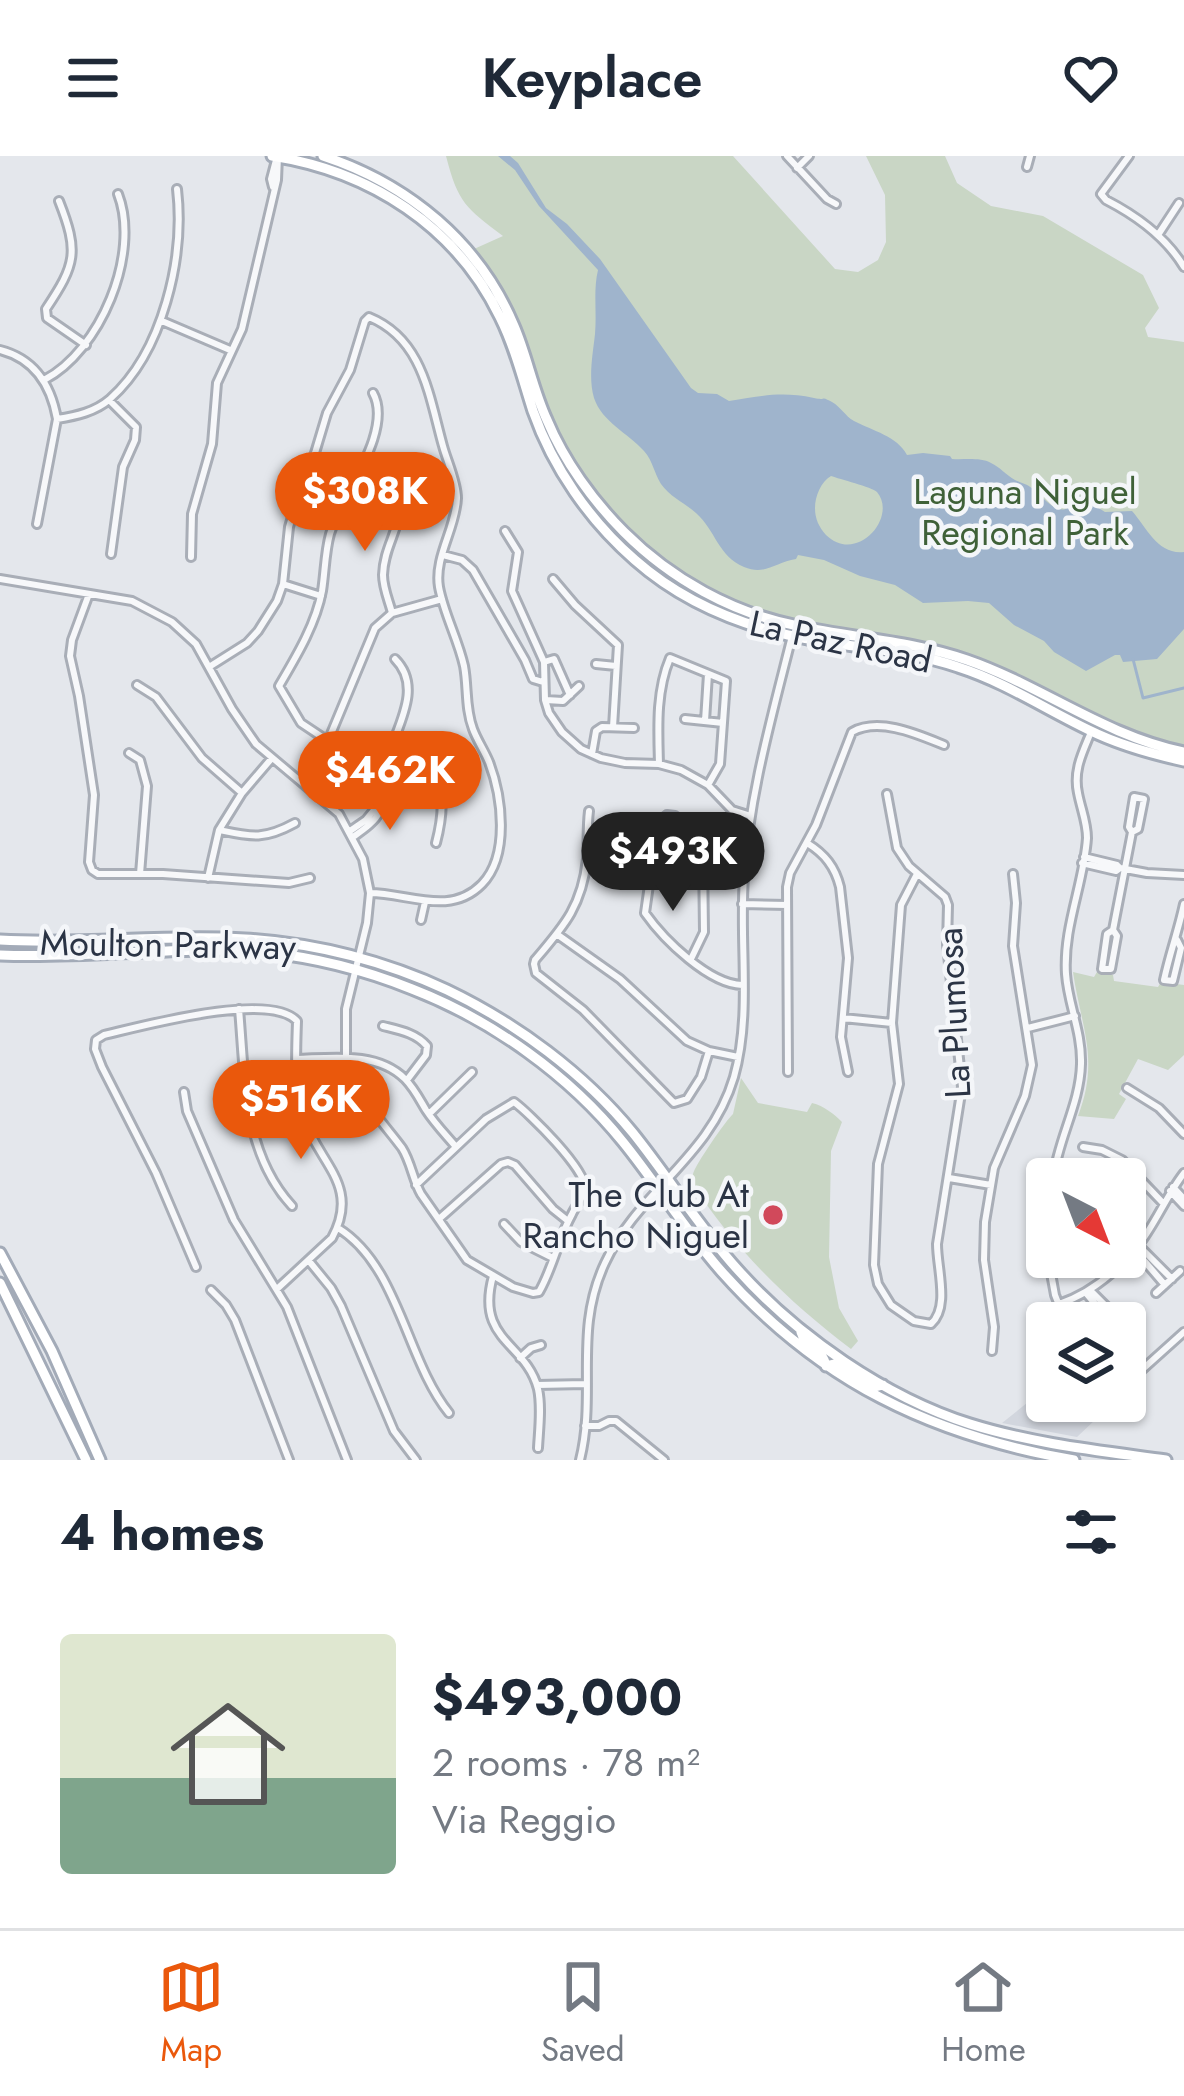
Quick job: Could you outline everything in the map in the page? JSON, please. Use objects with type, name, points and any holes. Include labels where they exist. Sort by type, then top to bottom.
[{"type":"main road","name":"La Paz Road","points":[[276,156],[338,172],[401,197],[450,245],[492,301],[545,440],[564,475],[603,528],[648,571],[725,616],[792,636],[901,652],[959,667],[1018,691],[1091,731],[1141,750],[1184,756]]},
{"type":"main road","name":"La Paz Road","points":[[323,156],[363,172],[451,232],[489,279],[514,326],[554,436],[574,469],[632,540],[674,574],[751,613],[792,626],[911,645],[965,659],[1102,726],[1184,756]]},
{"type":"main road","points":[[751,613],[792,636],[862,638]]},
{"type":"main road","points":[[1052,699],[1091,731],[1141,746],[1148,743]]},
{"type":"main road","name":"Moulton Parkway","points":[[0,940],[243,939],[297,944],[381,964],[446,990],[528,1039],[599,1097],[632,1132],[731,1281],[826,1366],[906,1411],[970,1436],[1074,1460]]},
{"type":"main road","name":"Moulton Parkway","points":[[0,955],[265,952],[330,963],[443,1002],[522,1049],[569,1085],[735,1268],[800,1330],[883,1385],[970,1424],[1071,1447],[1166,1460]]},
{"type":"main road","points":[[0,1253],[52,1352],[100,1460]]},
{"type":"main road","points":[[0,1282],[86,1460]]},
{"type":"main road","points":[[800,1330],[826,1366],[835,1364],[868,1384],[883,1385]]},
{"type":"main road","points":[[1021,1451],[1029,1447],[1062,1452],[1071,1447]]},
{"type":"street","points":[[191,557],[192,514],[212,444],[218,383],[242,329],[261,256],[279,166],[276,156]]},
{"type":"street","points":[[787,156],[836,204]]},
{"type":"street","points":[[797,168],[809,156]]},
{"type":"street","points":[[1027,167],[1030,156]]},
{"type":"street","points":[[1129,156],[1102,194],[1158,235],[1184,267]]},
{"type":"street","points":[[57,419],[76,416],[109,400],[129,376],[160,320],[179,237],[178,189]]},
{"type":"street","points":[[44,380],[86,345],[110,297],[125,231],[118,194]]},
{"type":"street","points":[[59,201],[72,235],[72,260],[46,314],[86,345]]},
{"type":"street","points":[[1158,235],[1179,203]]},
{"type":"street","points":[[209,667],[258,631],[277,601],[289,527],[327,412],[350,370],[368,318],[382,324],[403,340],[418,361],[457,495],[438,581],[464,666],[473,730],[494,779],[500,841],[496,862],[478,888],[457,900],[425,902],[396,893],[370,892]]},
{"type":"street","points":[[160,320],[230,350]]},
{"type":"street","points":[[0,350],[24,360],[44,380],[54,402],[57,419],[38,524]]},
{"type":"street","points":[[328,741],[302,723],[279,686],[300,650],[321,596],[331,532],[361,472],[379,416],[373,393]]},
{"type":"street","points":[[109,400],[136,428],[123,467],[111,554]]},
{"type":"street","points":[[390,480],[401,510],[382,581],[392,614]]},
{"type":"street","points":[[505,531],[518,552],[512,591],[544,662],[545,700],[562,732],[592,754],[682,770],[708,785],[732,810],[751,816]]},
{"type":"street","points":[[442,554],[469,564],[533,679],[543,682]]},
{"type":"street","points":[[553,579],[618,645],[613,727]]},
{"type":"street","points":[[0,580],[132,602],[159,614],[187,634],[242,726],[339,814],[363,859],[370,892],[346,1009],[346,1058]]},
{"type":"street","points":[[283,584],[321,596]]},
{"type":"street","points":[[89,594],[70,656],[94,795],[89,866],[98,874],[289,883],[310,878]]},
{"type":"street","points":[[301,781],[328,741],[375,628],[392,614],[442,598]]},
{"type":"street","points":[[580,1460],[586,1332],[597,1281],[616,1241],[694,1153],[714,1122],[738,1058],[742,904],[751,816],[792,636]]},
{"type":"street","points":[[659,764],[662,676],[670,658],[726,681],[720,764],[708,785]]},
{"type":"street","points":[[352,834],[381,802],[386,766],[407,700],[409,680],[395,659]]},
{"type":"street","points":[[544,662],[554,659],[570,694]]},
{"type":"street","points":[[596,664],[616,666]]},
{"type":"street","points":[[705,721],[708,674]]},
{"type":"street","points":[[137,686],[156,697],[202,758],[242,794]]},
{"type":"street","points":[[545,700],[563,700],[579,686]]},
{"type":"street","points":[[685,719],[723,723]]},
{"type":"street","points":[[592,754],[596,731],[602,727],[634,728]]},
{"type":"street","points":[[788,1072],[790,873],[855,728],[904,730],[944,746]]},
{"type":"street","points":[[1057,1158],[1079,1088],[1082,1052],[1066,958],[1087,832],[1077,775],[1091,731]]},
{"type":"street","points":[[392,745],[415,754],[433,773],[443,794],[444,814],[436,843]]},
{"type":"street","points":[[128,753],[140,760],[147,786],[140,874]]},
{"type":"street","points":[[208,878],[218,830],[272,758]]},
{"type":"street","name":"La Plumosa","points":[[886,794],[897,848],[948,905],[949,965],[962,1070],[937,1244],[942,1301],[935,1323],[902,1315],[883,1294],[875,1274],[876,1180],[899,1084],[892,1023]]},
{"type":"street","points":[[1113,930],[1107,934],[1102,969],[1111,969],[1117,936],[1113,930],[1132,832],[1130,796],[1156,801]]},
{"type":"street","points":[[1132,832],[1138,829],[1144,799]]},
{"type":"street","points":[[589,812],[586,871],[576,907],[534,968],[624,1049],[668,1100],[687,1099],[709,1051]]},
{"type":"street","points":[[691,959],[704,932],[703,855],[688,826],[675,815],[667,815],[656,836],[645,913],[654,925],[691,959],[711,977],[742,986]]},
{"type":"street","points":[[218,830],[251,837],[273,835],[295,823]]},
{"type":"street","points":[[807,843],[826,857],[840,887],[848,969],[842,1048],[848,1072]]},
{"type":"street","points":[[1083,860],[1184,875]]},
{"type":"street","points":[[843,1018],[892,1023],[902,905],[917,874]]},
{"type":"street","points":[[992,1351],[994,1327],[983,1242],[1000,1150],[1032,1065],[1013,946],[1013,874]]},
{"type":"street","points":[[421,920],[425,902]]},
{"type":"street","points":[[742,904],[787,905]]},
{"type":"street","points":[[1177,940],[1171,946],[1164,980],[1173,981],[1184,904]]},
{"type":"street","points":[[558,934],[608,969],[687,1041],[738,1058]]},
{"type":"street","points":[[239,1009],[250,1124],[279,1192],[292,1206]]},
{"type":"street","points":[[196,1267],[157,1173],[102,1067],[96,1040],[239,1009],[295,1017],[302,1114],[339,1183],[343,1206],[338,1228],[321,1251],[278,1289]]},
{"type":"street","points":[[1028,1028],[1075,1016]]},
{"type":"street","points":[[383,1026],[403,1030],[427,1046],[406,1080]]},
{"type":"street","points":[[296,1059],[376,1061],[406,1080],[456,1148]]},
{"type":"street","points":[[429,1114],[472,1072]]},
{"type":"street","points":[[1127,1088],[1159,1108],[1184,1134]]},
{"type":"street","points":[[362,1091],[406,1155],[416,1185],[467,1260],[513,1287],[539,1292],[585,1188],[566,1155],[514,1102],[487,1119],[416,1185]]},
{"type":"street","points":[[184,1092],[187,1111],[234,1220],[278,1289],[296,1328],[347,1460]]},
{"type":"street","points":[[1083,1147],[1113,1154],[1162,1204]]},
{"type":"street","points":[[439,1220],[508,1162],[568,1221]]},
{"type":"street","points":[[1146,1230],[1184,1173]]},
{"type":"street","points":[[949,1178],[991,1185]]},
{"type":"street","points":[[1172,1189],[1184,1203]]},
{"type":"street","points":[[504,1223],[521,1242],[553,1258]]},
{"type":"street","points":[[338,1228],[359,1245],[376,1270],[402,1316],[434,1392],[449,1413]]},
{"type":"street","points":[[1146,1258],[1168,1282]]},
{"type":"street","points":[[309,1261],[341,1306],[394,1431],[416,1460]]},
{"type":"street","points":[[1156,1293],[1180,1271]]},
{"type":"street","points":[[493,1276],[488,1292],[492,1321],[537,1385],[538,1448]]},
{"type":"street","points":[[1064,1302],[1088,1292],[1104,1278]]},
{"type":"street","points":[[211,1290],[235,1320],[289,1460]]},
{"type":"street","points":[[1088,1292],[1098,1302]]},
{"type":"street","points":[[1146,1366],[1184,1332]]},
{"type":"street","points":[[520,1358],[541,1346]]},
{"type":"street","points":[[537,1385],[585,1384]]},
{"type":"street","points":[[585,1426],[616,1421],[664,1460]]},
{"type":"shaded area","points":[[1026,1404],[1026,1422],[1093,1422],[1077,1437],[1002,1423]]},
{"type":"green space","name":"Laguna Niguel Regional Park","points":[[446,156],[733,156],[835,269],[858,272],[878,260],[886,242],[885,195],[866,156],[945,156],[957,183],[991,206],[1043,216],[1143,275],[1159,308],[1145,328],[1148,337],[1184,342],[1184,747],[1108,724],[1017,675],[935,644],[793,621],[761,611],[701,584],[647,546],[601,498],[559,435],[511,307],[474,249],[503,236],[465,203]]},
{"type":"green space","points":[[1073,972],[1094,977],[1097,972],[1113,975],[1114,981],[1158,987],[1161,982],[1184,985],[1184,1055],[1168,1070],[1138,1059],[1119,1094],[1126,1099],[1114,1119],[1078,1116],[1088,1060]]},
{"type":"green space","name":"The Club At Rancho Niguel","points":[[741,1078],[758,1103],[807,1112],[812,1103],[842,1122],[831,1151],[829,1257],[839,1308],[858,1341],[851,1349],[764,1274],[693,1184],[699,1162],[733,1114]]},
{"type":"water","points":[[498,156],[510,156],[518,163],[546,208],[600,259],[698,393],[717,394],[729,401],[781,395],[824,398],[854,421],[891,439],[907,455],[987,461],[1061,509],[1078,495],[1105,512],[1132,511],[1160,545],[1184,552],[1184,629],[1157,659],[1123,662],[1115,655],[1086,671],[1014,625],[989,603],[923,603],[895,585],[798,555],[758,570],[735,562],[696,513],[665,489],[644,451],[598,406],[591,374],[598,270],[539,206],[515,170]],"holes":[[[831,476],[874,490],[882,502],[878,525],[861,541],[838,543],[818,523],[817,494]]]},
{"type":"waterway","points":[[1133,659],[1143,698],[1184,688]]},
{"type":"place","name":"The Club At Rancho Niguel","points":[[773,1215]]}]
